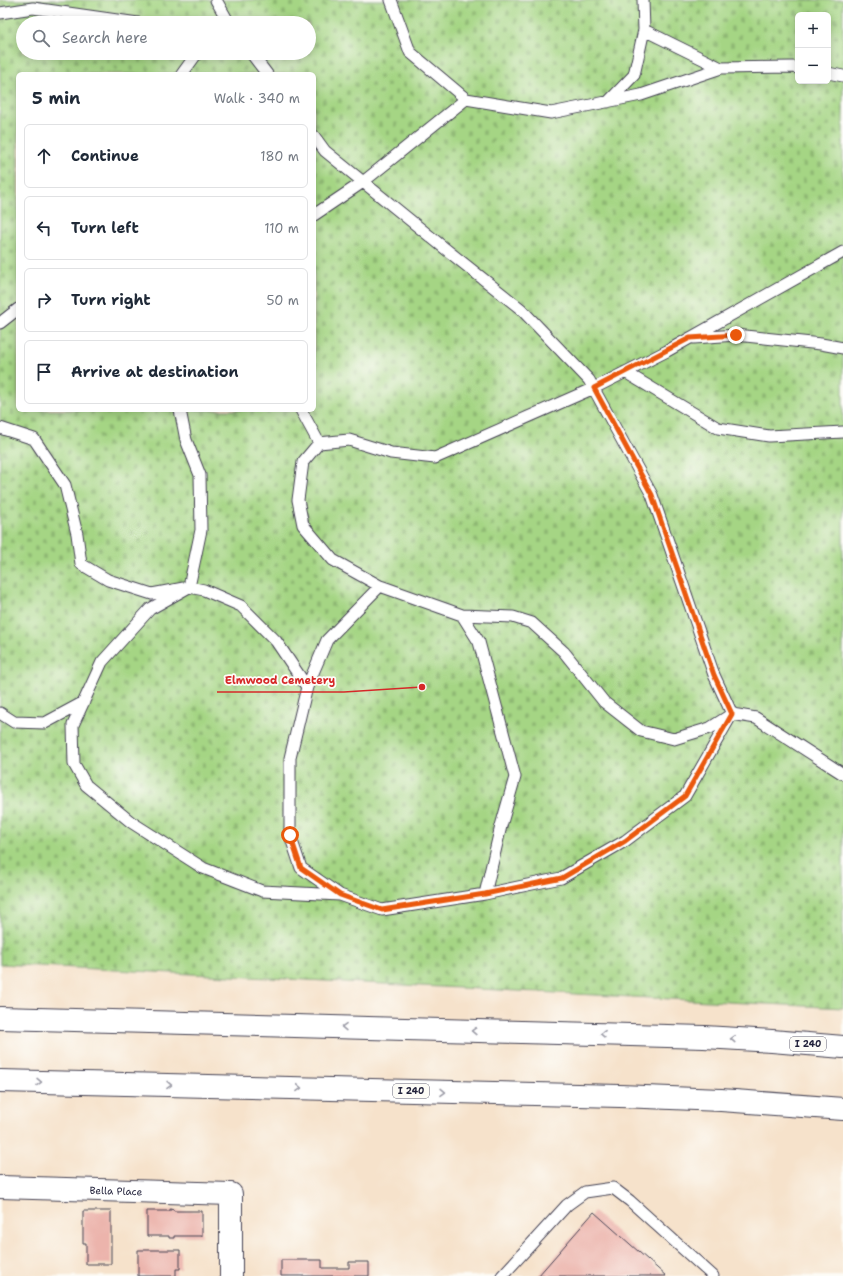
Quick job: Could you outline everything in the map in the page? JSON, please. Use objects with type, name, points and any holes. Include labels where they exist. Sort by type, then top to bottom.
[{"type":"main road","name":"I 240","points":[[0,1018],[704,1037],[843,1047]]},
{"type":"main road","name":"I 240","points":[[0,1081],[728,1100],[843,1109]]},
{"type":"main road","name":"Bella Place","points":[[0,1187],[231,1194],[232,1276]]},
{"type":"lane","points":[[216,0],[224,16]]},
{"type":"lane","points":[[391,0],[410,52],[466,99],[551,113],[641,95],[720,68],[795,68]]},
{"type":"lane","points":[[608,102],[634,75],[644,30],[643,0]]},
{"type":"lane","points":[[0,13],[33,8],[89,16]]},
{"type":"lane","points":[[644,30],[720,68]]},
{"type":"lane","points":[[183,72],[192,60]]},
{"type":"lane","points":[[256,60],[265,72]]},
{"type":"lane","points":[[831,74],[843,76]]},
{"type":"lane","points":[[316,214],[363,182],[466,99]]},
{"type":"lane","points":[[316,139],[325,151],[521,309],[589,380],[652,495],[714,675],[732,714]]},
{"type":"lane","points":[[843,252],[690,338],[594,388],[435,458],[391,453],[349,440],[319,443],[303,462],[298,500],[303,525],[333,560],[380,586],[462,615],[513,617],[532,623],[564,652],[604,702],[641,731],[674,739],[710,728],[732,714],[756,718],[843,774]]},
{"type":"lane","points":[[0,323],[16,311]]},
{"type":"lane","points":[[690,338],[736,335],[821,344],[843,348]]},
{"type":"lane","points":[[625,372],[718,428],[769,436],[843,432]]},
{"type":"lane","points":[[180,412],[186,440],[200,475],[201,530],[189,588]]},
{"type":"lane","points":[[302,412],[319,443]]},
{"type":"lane","points":[[0,428],[34,439],[65,485],[77,534],[81,564],[108,580],[152,594],[189,588],[204,590],[241,606],[276,641],[307,687]]},
{"type":"lane","points":[[380,586],[327,640],[307,687],[290,758],[290,835],[301,868],[340,895],[382,910],[485,894],[562,878],[625,841],[685,796],[732,714]]},
{"type":"lane","points":[[189,588],[150,609],[102,662],[73,725],[74,764],[86,785],[132,822],[203,868],[262,891],[340,895]]},
{"type":"lane","points":[[462,615],[479,642],[515,777],[501,826],[485,894]]},
{"type":"lane","points":[[0,713],[14,722],[45,723],[84,702]]},
{"type":"lane","points":[[502,1276],[567,1205],[585,1192],[613,1188],[630,1200],[713,1276]]},
{"type":"green space","points":[[0,0],[843,0],[843,1008],[0,964]]},
{"type":"building","points":[[170,1209],[174,1211],[202,1211],[202,1236],[174,1236],[174,1238],[169,1238],[169,1236],[147,1236],[147,1211],[170,1211]]},
{"type":"building","points":[[83,1211],[111,1211],[111,1264],[86,1264],[86,1243],[83,1243]]},
{"type":"building","points":[[594,1212],[666,1276],[538,1276]]},
{"type":"building","points":[[138,1250],[180,1250],[180,1269],[176,1269],[176,1276],[138,1276]]},
{"type":"building","points":[[281,1260],[322,1260],[322,1268],[349,1268],[349,1262],[369,1262],[369,1276],[281,1276]]},
{"type":"place","name":"Elmwood Cemetery","points":[[422,687]]},
{"type":"route","points":[[290,835],[301,868],[340,895],[382,910],[485,894],[562,878],[625,841],[685,796],[732,714],[714,675],[652,495],[594,388],[690,338],[736,335]]}]
